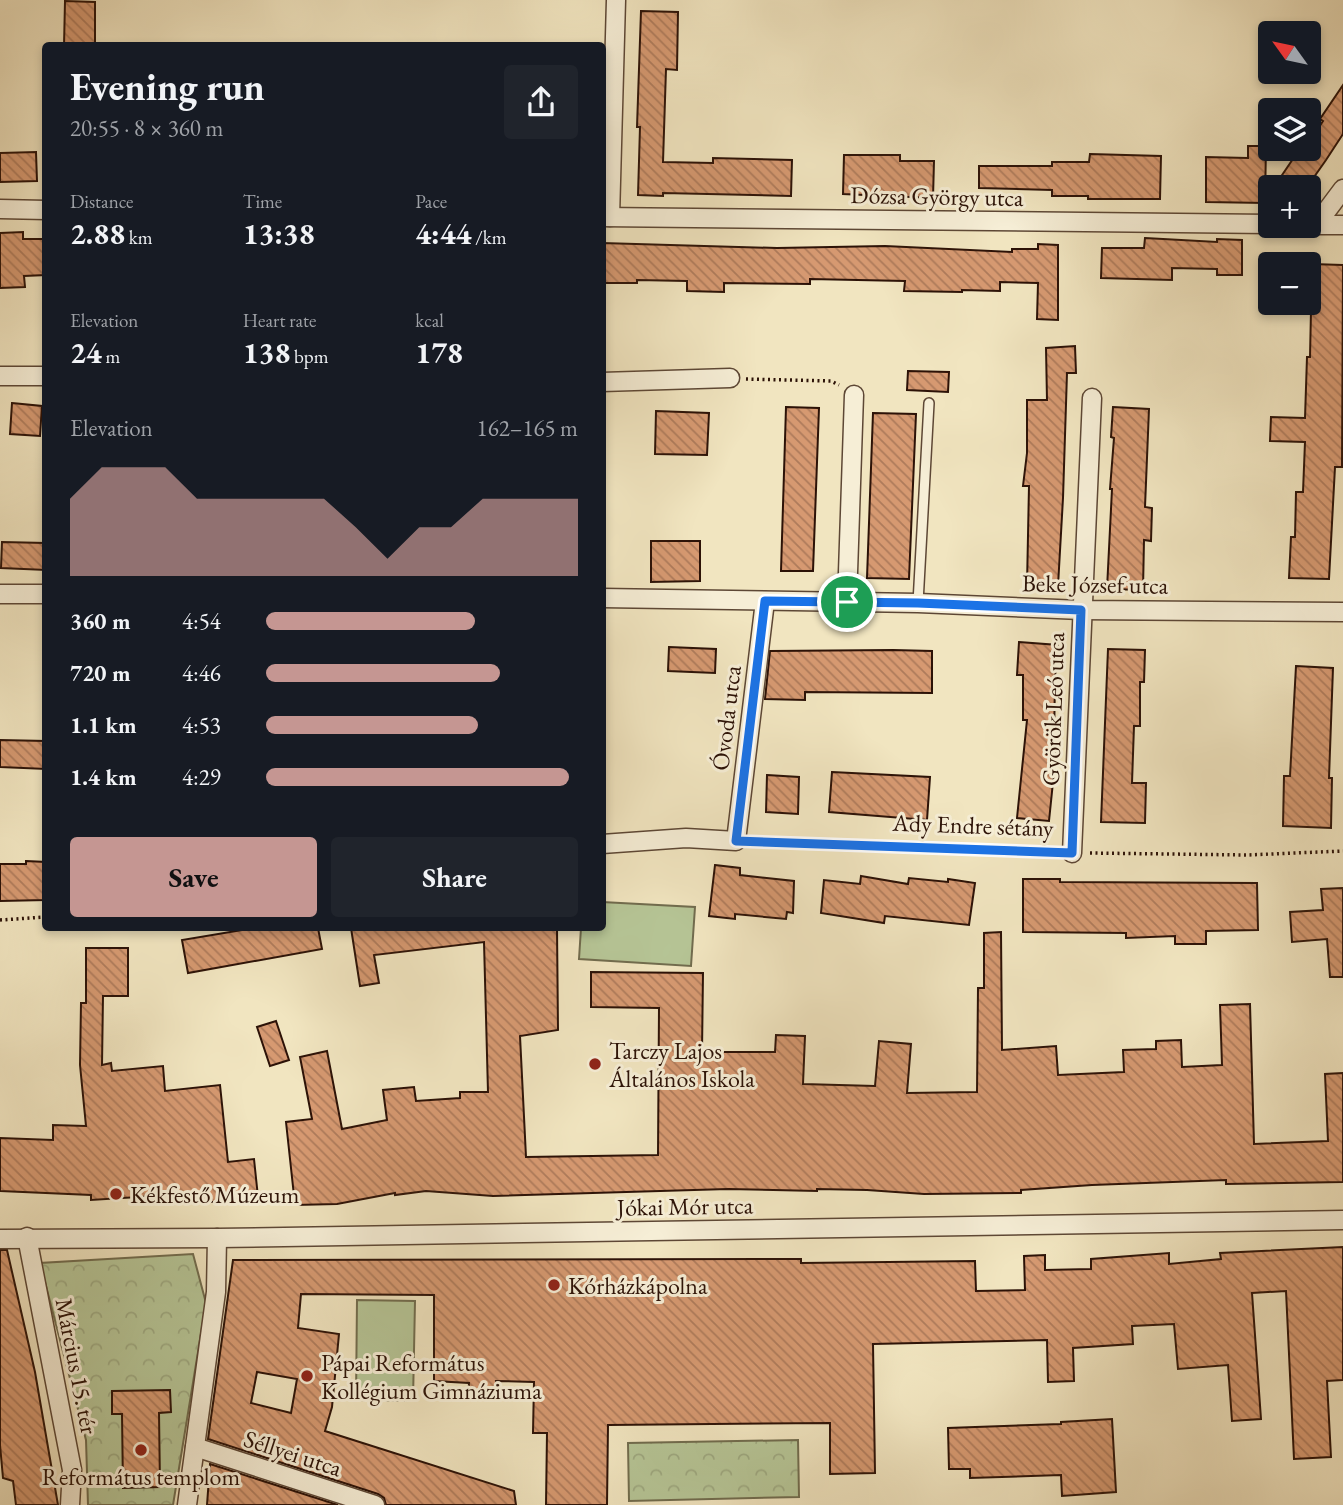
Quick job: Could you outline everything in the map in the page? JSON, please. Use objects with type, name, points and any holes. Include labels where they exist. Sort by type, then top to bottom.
[{"type":"street","points":[[606,217],[615,0]]},
{"type":"street","points":[[1321,215],[1343,189]]},
{"type":"street","points":[[0,209],[42,210]]},
{"type":"street","name":"Dózsa György utca","points":[[606,217],[1258,224]]},
{"type":"street","points":[[1321,225],[1343,225]]},
{"type":"street","points":[[0,376],[42,376]]},
{"type":"street","points":[[606,382],[730,379]]},
{"type":"street","points":[[847,602],[854,395]]},
{"type":"street","name":"Györök Leó utca","points":[[1072,853],[1092,398]]},
{"type":"street","points":[[0,594],[42,594]]},
{"type":"street","name":"Beke József utca","points":[[606,598],[918,603],[1081,610],[1343,612]]},
{"type":"street","name":"Óvoda utca","points":[[736,841],[765,601]]},
{"type":"street","points":[[606,844],[686,838],[736,841]]},
{"type":"street","name":"Jókai Mór utca","points":[[0,1239],[1343,1220]]},
{"type":"street","name":"Március 15. tér","points":[[27,1237],[72,1470],[70,1505]]},
{"type":"street","points":[[187,1505],[216,1293],[217,1238]]},
{"type":"street","name":"Séllyei utca","points":[[195,1447],[375,1505]]},
{"type":"lane","points":[[918,603],[929,403]]},
{"type":"path","points":[[730,379],[831,381],[854,395]]},
{"type":"path","name":"Ady Endre sétány","points":[[736,841],[1072,853],[1247,855],[1343,851]]},
{"type":"path","points":[[0,920],[42,917]]},
{"type":"green space","points":[[606,902],[695,907],[691,966],[579,959],[581,931],[606,931]]},
{"type":"green space","points":[[193,1254],[206,1303],[173,1505],[88,1505],[86,1440],[40,1263]]},
{"type":"green space","points":[[357,1300],[415,1301],[413,1401],[356,1400]]},
{"type":"green space","points":[[798,1440],[799,1497],[629,1501],[628,1443]]},
{"type":"building","points":[[65,1],[95,2],[95,42],[64,42]]},
{"type":"building","points":[[641,11],[678,12],[677,70],[666,69],[663,162],[713,163],[713,158],[792,160],[791,196],[663,193],[663,196],[638,195],[640,127],[637,127]]},
{"type":"building","points":[[1343,85],[1343,134],[1326,160],[1315,175],[1282,175],[1292,161],[1321,161],[1321,118]]},
{"type":"building","points":[[1248,146],[1258,146],[1258,161],[1266,161],[1265,175],[1258,175],[1258,203],[1206,202],[1206,157],[1248,158]]},
{"type":"building","points":[[36,152],[37,181],[0,182],[0,153]]},
{"type":"building","points":[[1090,154],[1161,156],[1160,199],[1088,199],[1088,196],[1052,196],[1052,190],[979,188],[979,166],[1052,166],[1052,162],[1089,162]]},
{"type":"building","points":[[844,155],[900,155],[900,161],[934,161],[933,198],[843,194]]},
{"type":"building","points":[[23,232],[23,239],[42,239],[42,275],[24,276],[25,287],[0,288],[0,233]]},
{"type":"building","points":[[1145,238],[1217,242],[1217,239],[1242,240],[1242,275],[1217,275],[1217,269],[1172,268],[1172,280],[1101,278],[1102,248],[1144,248]]},
{"type":"building","points":[[606,243],[777,248],[885,246],[1012,252],[1012,249],[1038,249],[1038,244],[1058,245],[1058,320],[1037,319],[1038,283],[1000,282],[1000,291],[904,291],[905,281],[810,279],[810,284],[724,283],[724,292],[687,291],[687,281],[637,280],[637,283],[606,283]]},
{"type":"building","points":[[1321,264],[1343,265],[1342,467],[1335,467],[1329,579],[1289,578],[1291,537],[1295,537],[1296,492],[1303,492],[1305,442],[1270,441],[1271,417],[1305,418],[1307,357],[1310,357],[1311,315],[1321,315]]},
{"type":"building","points":[[1075,346],[1076,373],[1067,373],[1058,586],[1027,585],[1029,486],[1023,486],[1027,453],[1027,400],[1047,400],[1046,348]]},
{"type":"building","points":[[908,371],[949,372],[948,392],[907,390]]},
{"type":"building","points":[[12,403],[42,406],[40,436],[10,434]]},
{"type":"building","points":[[786,407],[819,408],[813,571],[781,571]]},
{"type":"building","points":[[1113,407],[1149,409],[1145,507],[1152,508],[1151,541],[1144,540],[1143,590],[1107,589]]},
{"type":"building","points":[[656,411],[709,413],[707,455],[655,454]]},
{"type":"building","points":[[873,413],[916,414],[909,579],[867,578]]},
{"type":"building","points":[[651,541],[700,541],[700,581],[651,582]]},
{"type":"building","points":[[2,542],[42,543],[42,570],[1,568]]},
{"type":"building","points":[[1019,642],[1058,645],[1054,743],[1057,743],[1049,821],[1017,818],[1027,720],[1023,720],[1023,675],[1017,675]]},
{"type":"building","points":[[669,647],[716,649],[715,673],[668,671]]},
{"type":"building","points":[[1108,649],[1145,650],[1144,682],[1140,682],[1140,726],[1134,726],[1132,783],[1146,783],[1145,823],[1101,822]]},
{"type":"building","points":[[770,651],[932,651],[932,693],[805,692],[805,700],[765,699]]},
{"type":"building","points":[[1296,666],[1333,668],[1329,778],[1332,778],[1331,828],[1283,826],[1284,776],[1290,776]]},
{"type":"building","points":[[0,740],[42,741],[42,769],[0,767]]},
{"type":"building","points":[[832,772],[930,777],[927,820],[829,812]]},
{"type":"building","points":[[767,775],[799,777],[798,814],[766,812]]},
{"type":"building","points":[[26,861],[42,862],[42,900],[0,901],[0,864],[26,864]]},
{"type":"building","points":[[715,865],[740,868],[740,875],[794,881],[793,913],[787,912],[786,919],[735,914],[735,919],[709,916]]},
{"type":"building","points":[[861,876],[908,884],[909,878],[975,883],[969,925],[885,916],[884,923],[821,913],[824,880],[860,884]]},
{"type":"building","points":[[1023,879],[1060,879],[1060,882],[1257,883],[1258,930],[1206,931],[1206,944],[1175,944],[1175,936],[1126,938],[1126,933],[1023,932]]},
{"type":"building","points":[[1343,888],[1343,977],[1330,977],[1327,939],[1292,942],[1290,912],[1323,910],[1321,889]]},
{"type":"building","points":[[236,931],[319,931],[322,949],[188,973],[182,940]]},
{"type":"building","points":[[351,931],[557,931],[558,1030],[520,1036],[526,1157],[658,1155],[659,1008],[591,1007],[591,972],[703,973],[702,1052],[775,1052],[776,1035],[805,1036],[803,1084],[875,1086],[879,1041],[911,1044],[907,1093],[977,1092],[978,988],[984,988],[984,933],[1001,932],[1002,1050],[1056,1046],[1058,1075],[1124,1072],[1123,1050],[1156,1049],[1156,1041],[1181,1040],[1182,1067],[1222,1065],[1220,1005],[1250,1004],[1254,1144],[1328,1141],[1325,1074],[1343,1073],[1343,1182],[1226,1184],[1226,1180],[1092,1185],[1021,1190],[1021,1193],[924,1194],[867,1190],[728,1189],[493,1196],[426,1191],[395,1193],[337,1204],[295,1205],[286,1122],[312,1119],[300,1057],[327,1051],[342,1129],[387,1120],[383,1090],[414,1087],[416,1101],[460,1098],[460,1092],[488,1092],[484,942],[374,955],[379,983],[360,986]]},
{"type":"building","points":[[86,948],[128,948],[128,996],[103,996],[102,1065],[111,1063],[112,1071],[163,1066],[165,1091],[220,1085],[228,1162],[254,1159],[258,1197],[203,1203],[202,1193],[91,1200],[91,1195],[0,1191],[0,1138],[53,1140],[53,1125],[86,1126],[80,1065],[81,1003],[86,1003]]},
{"type":"building","points":[[276,1021],[289,1060],[270,1066],[257,1027]]},
{"type":"building","points":[[1343,1247],[1343,1380],[1327,1381],[1331,1457],[1294,1459],[1286,1291],[1252,1293],[1261,1419],[1232,1421],[1228,1365],[1178,1369],[1174,1324],[1132,1326],[1133,1344],[1073,1348],[1074,1381],[1048,1382],[1047,1340],[873,1344],[875,1473],[830,1474],[830,1423],[608,1425],[607,1505],[546,1505],[547,1433],[533,1433],[534,1382],[496,1381],[498,1397],[468,1398],[469,1383],[434,1381],[434,1295],[301,1294],[298,1328],[339,1334],[332,1407],[325,1431],[514,1491],[516,1505],[386,1505],[384,1498],[378,1494],[208,1439],[233,1260],[801,1259],[801,1263],[975,1261],[976,1291],[1025,1290],[1024,1256],[1045,1255],[1045,1270],[1091,1269],[1091,1259],[1169,1253],[1169,1264],[1221,1259],[1220,1253]],"holes":[[[257,1372],[297,1379],[291,1413],[251,1403]]]},
{"type":"building","points":[[0,1250],[7,1250],[35,1372],[58,1505],[16,1505],[13,1481],[3,1478],[0,1445]]},
{"type":"building","name":"Református templom","points":[[170,1390],[171,1412],[159,1413],[160,1487],[123,1488],[122,1414],[112,1414],[112,1391]]},
{"type":"building","points":[[1112,1419],[1116,1492],[1062,1496],[1061,1475],[970,1478],[970,1469],[949,1469],[948,1428],[1061,1424]]},
{"type":"building","points":[[210,1464],[338,1505],[207,1505]]},
{"type":"place","name":"Tarczy Lajos Általános Iskola","points":[[595,1064]]},
{"type":"place","name":"Kékfestő Múzeum","points":[[116,1194]]},
{"type":"place","name":"Kórházkápolna","points":[[554,1285]]},
{"type":"place","name":"Pápai Református Kollégium Gimnáziuma","points":[[307,1376]]},
{"type":"place","name":"Református templom","points":[[141,1450]]},
{"type":"route","points":[[765,601],[847,602],[1081,610],[1072,853],[736,841],[765,601]]}]
